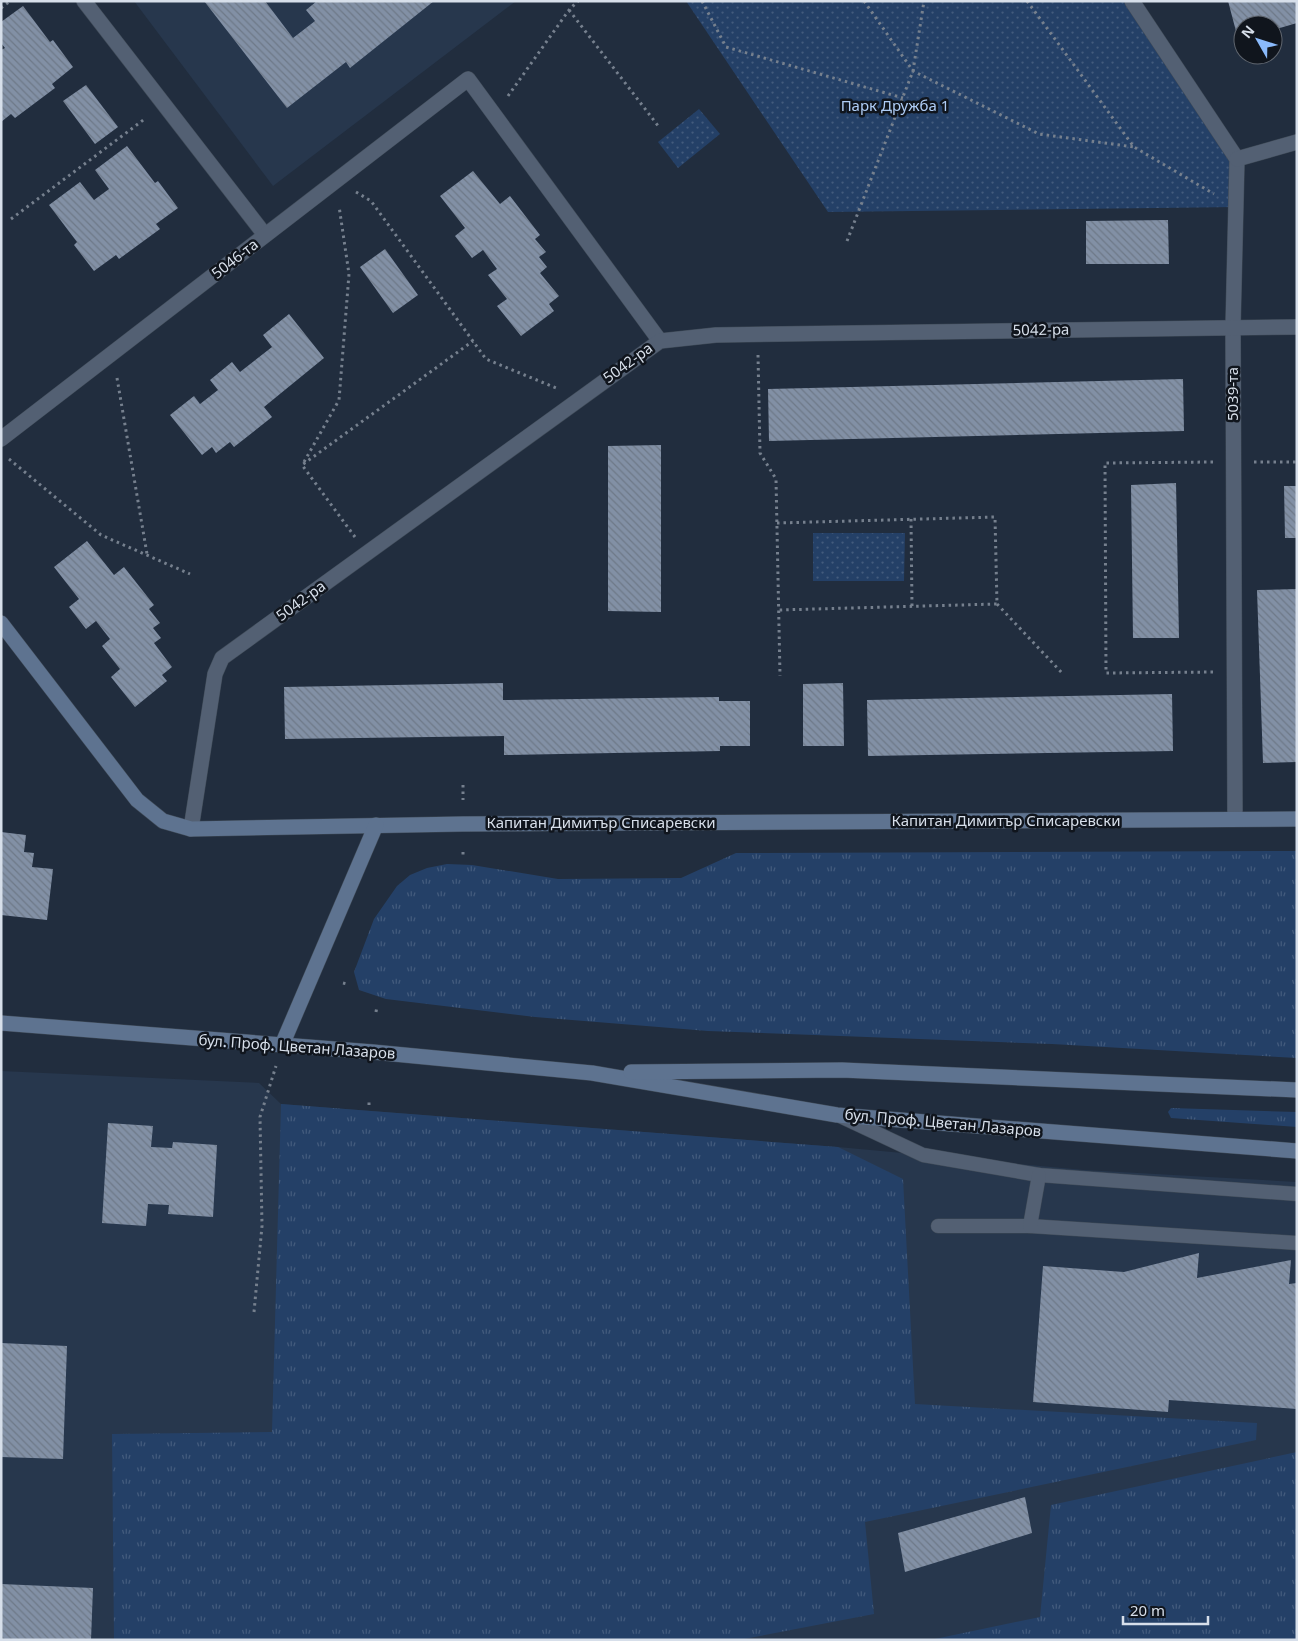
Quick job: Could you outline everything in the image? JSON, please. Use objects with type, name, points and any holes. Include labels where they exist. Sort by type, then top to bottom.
[{"type":"main road","name":"Капитан Димитър Списаревски","points":[[1,623],[137,800],[162,820],[191,829],[376,825],[1297,819]]},
{"type":"main road","points":[[282,1045],[376,825]]},
{"type":"main road","name":"бул. Проф. Цветан Лазаров","points":[[1,1023],[282,1045],[592,1073],[837,1115],[1297,1152]]},
{"type":"main road","name":"бул. Проф. Цветан Лазаров","points":[[592,1073],[842,1070],[1297,1090]]},
{"type":"street","points":[[84,1],[265,235]]},
{"type":"street","points":[[1132,1],[1237,160],[1297,142]]},
{"type":"street","name":"5046-та","points":[[1,439],[468,79],[494,114]]},
{"type":"street","points":[[494,114],[660,341]]},
{"type":"street","name":"5039-та","points":[[1235,819],[1233,327],[1237,160]]},
{"type":"street","name":"5042-ра","points":[[191,829],[216,674],[222,658],[660,341],[716,335],[1297,327]]},
{"type":"lane","points":[[837,1115],[923,1155],[1039,1174],[1297,1194]]},
{"type":"lane","points":[[1030,1226],[1039,1174]]},
{"type":"lane","points":[[938,1226],[1030,1226],[1297,1243]]},
{"type":"path","points":[[1,8],[10,1]]},
{"type":"path","points":[[494,114],[569,10],[578,1]]},
{"type":"path","points":[[702,1],[726,46],[902,98]]},
{"type":"path","points":[[864,1],[913,71],[1038,134],[1134,147],[1236,207]]},
{"type":"path","points":[[847,241],[913,71],[924,1]]},
{"type":"path","points":[[1027,1],[1134,147]]},
{"type":"path","points":[[569,10],[660,127]]},
{"type":"path","points":[[10,219],[164,104]]},
{"type":"path","points":[[336,181],[371,201],[486,359],[580,399]]},
{"type":"path","points":[[302,465],[339,400],[349,274],[336,181]]},
{"type":"path","points":[[758,335],[760,453],[776,479],[780,676]]},
{"type":"path","points":[[302,465],[473,341]]},
{"type":"path","points":[[113,352],[147,555]]},
{"type":"path","points":[[1,452],[101,535],[190,574]]},
{"type":"path","points":[[1234,672],[1106,673],[1105,463],[1297,462]]},
{"type":"path","points":[[302,465],[367,553]]},
{"type":"path","points":[[777,522],[995,517],[997,604],[1063,674]]},
{"type":"path","points":[[911,519],[912,606]]},
{"type":"path","points":[[779,610],[997,604]]},
{"type":"path","points":[[463,785],[463,800]]},
{"type":"path","points":[[463,852],[463,858]]},
{"type":"path","points":[[343,982],[347,984]]},
{"type":"path","points":[[376,1012],[377,1006]]},
{"type":"path","points":[[254,1312],[262,1226],[260,1117],[282,1045]]},
{"type":"path","points":[[369,1099],[369,1105]]},
{"type":"shaded area","points":[[134,1],[516,1],[273,186]]},
{"type":"shaded area","points":[[1,1071],[259,1083],[281,1104],[838,1147],[1084,1170],[1297,1182],[1297,1640],[1,1640]]},
{"type":"green space","name":"Парк Дружба 1","points":[[686,1],[1132,1],[1237,159],[1236,207],[828,212]]},
{"type":"green space","points":[[699,109],[720,134],[678,168],[658,142]]},
{"type":"green space","points":[[813,533],[905,533],[904,581],[813,581]]},
{"type":"green space","points":[[1297,851],[1297,1058],[1052,1044],[708,1031],[535,1017],[386,999],[359,990],[354,972],[374,919],[397,886],[410,875],[427,868],[447,864],[472,865],[558,879],[681,878],[736,853]]},
{"type":"green space","points":[[281,1104],[838,1147],[903,1179],[915,1404],[1257,1423],[1256,1440],[865,1522],[874,1614],[739,1640],[114,1640],[112,1434],[272,1432]]},
{"type":"green space","points":[[1171,1108],[1297,1112],[1297,1127],[1171,1118],[1168,1112]]},
{"type":"green space","points":[[1297,1452],[1297,1640],[930,1640],[1040,1617],[1051,1505]]},
{"type":"building","points":[[204,1],[265,1],[293,38],[315,21],[306,10],[317,1],[434,1],[350,68],[346,62],[287,108]]},
{"type":"building","points":[[1228,1],[1297,1],[1297,23],[1283,27],[1283,15],[1233,15],[1233,20]]},
{"type":"building","points":[[23,6],[50,42],[53,40],[73,67],[52,84],[55,88],[15,118],[11,114],[1,122],[1,50],[5,48],[1,43],[1,22]]},
{"type":"building","points":[[86,85],[118,127],[95,144],[63,101]]},
{"type":"building","points":[[127,146],[155,183],[158,181],[178,208],[156,224],[160,229],[119,259],[116,255],[94,271],[74,245],[77,242],[49,205],[80,182],[94,200],[109,189],[95,170]]},
{"type":"building","points":[[473,171],[500,204],[510,196],[540,235],[535,239],[546,252],[539,257],[547,267],[540,273],[559,296],[549,304],[554,311],[521,336],[497,306],[507,299],[488,275],[497,269],[483,250],[472,258],[455,236],[465,228],[440,196]]},
{"type":"building","points":[[1168,220],[1169,264],[1086,264],[1086,221]]},
{"type":"building","points":[[385,249],[418,295],[393,313],[360,267]]},
{"type":"building","points":[[289,314],[324,358],[264,407],[272,417],[234,447],[230,442],[216,453],[212,447],[202,455],[170,415],[194,396],[200,404],[218,390],[210,380],[232,362],[240,372],[272,347],[263,335]]},
{"type":"building","points":[[1183,379],[1184,431],[769,441],[768,389]]},
{"type":"building","points":[[661,445],[661,612],[608,611],[608,446]]},
{"type":"building","points":[[1176,483],[1179,638],[1133,638],[1131,485]]},
{"type":"building","points":[[1284,486],[1297,486],[1297,538],[1285,538]]},
{"type":"building","points":[[87,541],[114,575],[124,567],[154,605],[149,609],[160,623],[153,628],[161,638],[154,643],[172,667],[162,675],[167,681],[135,707],[111,677],[120,669],[102,646],[110,639],[96,621],[86,629],[69,607],[79,599],[54,567]]},
{"type":"building","points":[[1297,589],[1297,762],[1263,763],[1257,590]]},
{"type":"building","points":[[503,683],[503,700],[719,697],[719,701],[750,701],[750,746],[720,746],[720,751],[504,755],[504,736],[285,739],[284,687]]},
{"type":"building","points":[[843,683],[844,746],[803,746],[803,684]]},
{"type":"building","points":[[1172,694],[1173,751],[868,756],[867,700]]},
{"type":"building","points":[[1,832],[26,835],[24,852],[34,853],[32,867],[53,869],[47,920],[1,915]]},
{"type":"building","points":[[108,1123],[153,1126],[151,1147],[172,1148],[173,1142],[217,1145],[213,1217],[168,1214],[169,1205],[148,1204],[146,1226],[102,1223]]},
{"type":"building","points":[[1199,1253],[1197,1278],[1291,1260],[1289,1284],[1297,1283],[1297,1409],[1169,1400],[1168,1412],[1033,1402],[1043,1266],[1124,1272]]},
{"type":"building","points":[[1,1343],[67,1346],[63,1459],[1,1457]]},
{"type":"building","points":[[1025,1497],[1032,1533],[905,1572],[898,1533]]},
{"type":"building","points":[[1,1584],[93,1588],[91,1640],[1,1640]]}]
